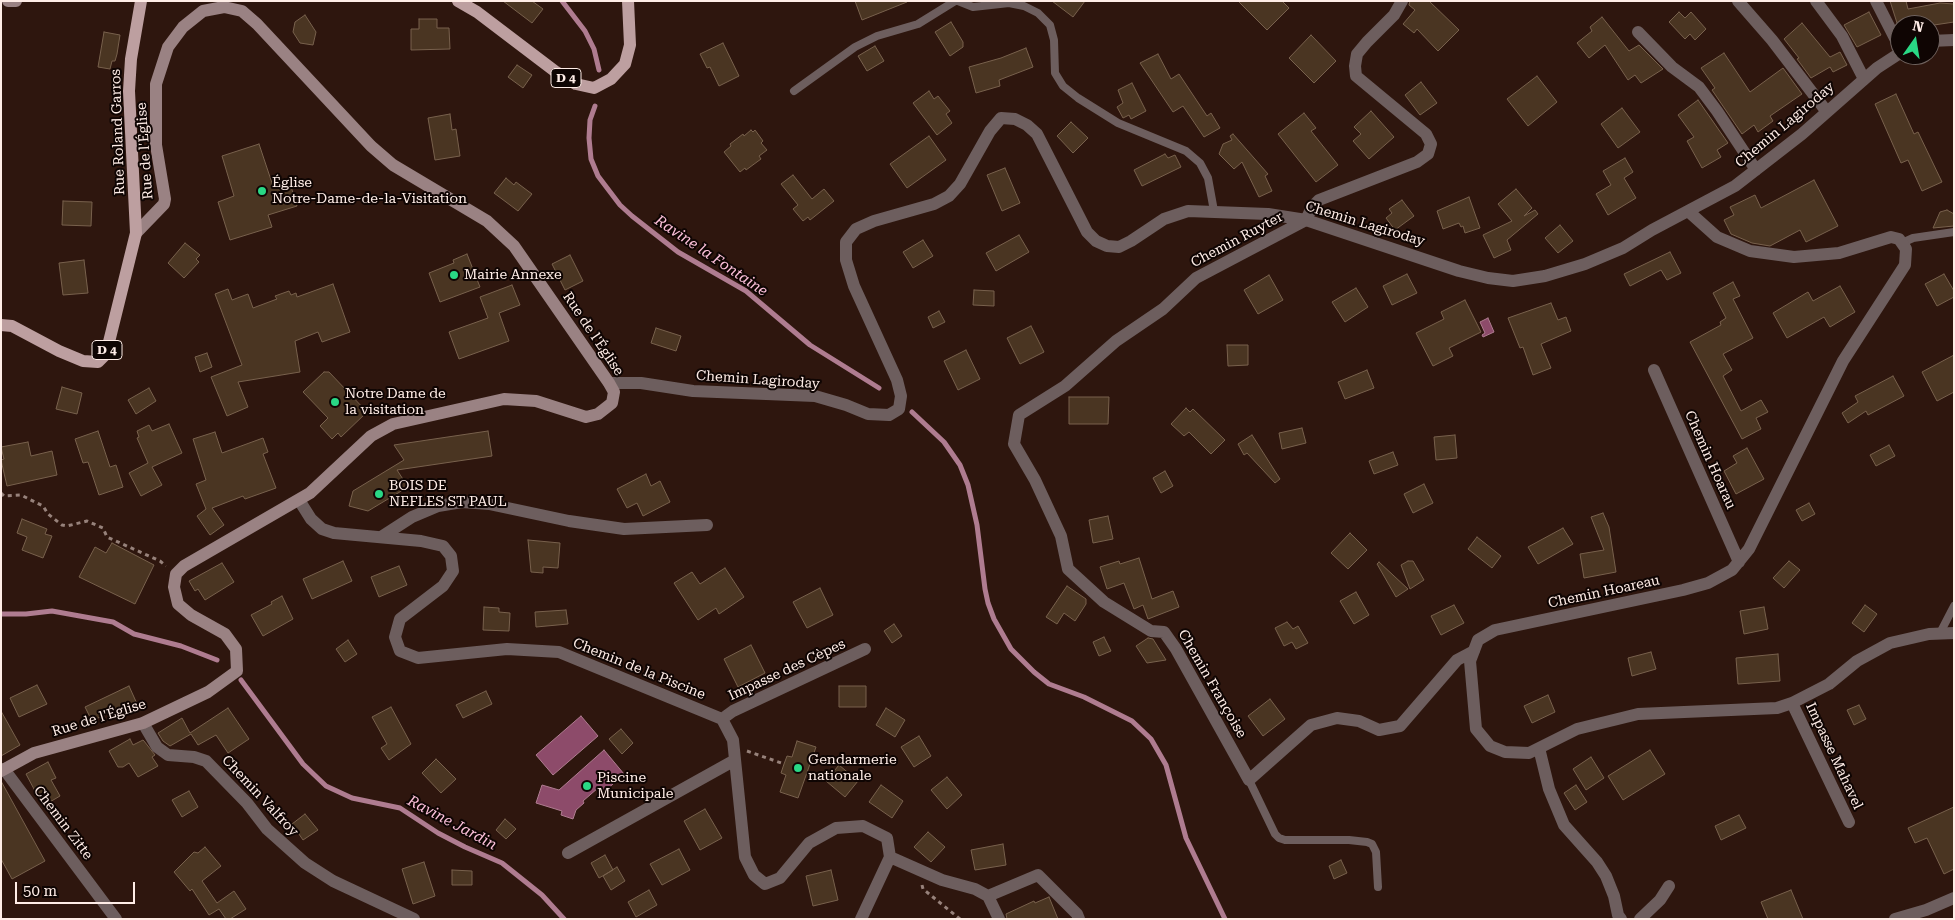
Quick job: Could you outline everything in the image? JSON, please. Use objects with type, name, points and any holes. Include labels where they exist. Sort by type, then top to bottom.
[{"type":"main road","name":"Rue Roland Garros","points":[[136,233],[129,91],[131,59],[141,1]]},
{"type":"main road","name":"D 4","points":[[458,1],[477,12],[556,72],[576,84],[594,88],[611,79],[625,64],[630,45],[628,1]]},
{"type":"main road","name":"D 4","points":[[1,325],[12,326],[59,351],[83,361],[98,362],[106,354],[136,233]]},
{"type":"street","points":[[8,1],[16,1]]},
{"type":"street","points":[[1306,220],[1312,207],[1319,200],[1417,162],[1428,154],[1431,144],[1426,134],[1356,76],[1355,66],[1358,54],[1367,42],[1394,15],[1402,1]]},
{"type":"street","points":[[1738,1],[1772,40],[1827,112]]},
{"type":"street","points":[[1816,1],[1842,36],[1864,79]]},
{"type":"street","points":[[1876,1],[1890,28]]},
{"type":"street","name":"Rue de l'Église","points":[[2,770],[34,753],[143,723],[208,692],[237,671],[236,649],[225,634],[191,615],[178,604],[174,587],[176,574],[184,566],[310,493],[371,436],[393,424],[504,399],[536,401],[586,418],[598,414],[612,403],[614,392],[609,383],[514,246],[487,221],[393,165],[371,146],[258,24],[242,11],[224,7],[203,11],[183,27],[168,47],[156,84],[156,146],[166,199],[164,204],[136,233]]},
{"type":"street","points":[[1638,32],[1672,67],[1699,87],[1756,170]]},
{"type":"street","points":[[1940,41],[1954,40]]},
{"type":"street","name":"Chemin Lagiroday","points":[[609,383],[641,383],[694,391],[815,396],[868,414],[889,415],[899,409],[901,396],[897,380],[854,286],[846,260],[846,242],[856,229],[874,221],[934,204],[949,196],[960,184],[990,131],[1001,118],[1015,120],[1027,125],[1037,134],[1087,232],[1096,241],[1107,246],[1119,246],[1164,220],[1188,212],[1214,211],[1268,214],[1306,220],[1459,271],[1488,278],[1513,280],[1545,276],[1585,264],[1623,248],[1735,186],[1802,134],[1864,79],[1890,60]]},
{"type":"street","points":[[1688,211],[1717,237],[1750,251],[1794,257],[1839,253],[1891,237],[1899,239],[1902,243]]},
{"type":"street","name":"Chemin Ruyter","points":[[1163,309],[1196,278],[1306,220]]},
{"type":"street","name":"Chemin Hoareau","points":[[1474,651],[1478,640],[1495,630],[1683,590],[1708,583],[1732,570],[1749,549],[1843,362],[1905,265],[1906,249],[1902,243]]},
{"type":"street","name":"Chemin Françoise","points":[[1163,309],[1116,341],[1065,386],[1019,415],[1014,444],[1035,480],[1062,536],[1068,569],[1104,602],[1151,630],[1164,632],[1176,649],[1188,674],[1249,780]]},
{"type":"street","name":"Chemin Hoarau","points":[[1654,370],[1739,562]]},
{"type":"street","name":"Chemin de la Piscine","points":[[299,500],[311,519],[322,529],[334,533],[421,541],[443,546],[451,556],[453,571],[444,586],[400,619],[395,637],[400,651],[418,658],[507,649],[559,652],[722,719]]},
{"type":"street","points":[[381,536],[412,517],[438,506],[462,502],[489,504],[569,521],[624,529],[707,525]]},
{"type":"street","points":[[1474,651],[1470,661],[1476,729],[1490,746],[1506,752],[1529,753],[1577,730],[1638,714],[1777,708],[1792,703],[1829,684],[1857,661],[1890,643],[1929,634],[1954,633]]},
{"type":"street","name":"Impasse des Cèpes","points":[[722,719],[733,711],[865,650]]},
{"type":"street","points":[[1249,780],[1311,725],[1337,718],[1359,721],[1379,730],[1400,726],[1457,660],[1474,651]]},
{"type":"street","name":"Impasse Mahavel","points":[[1792,703],[1848,822]]},
{"type":"street","points":[[722,719],[738,754],[745,857],[754,875],[765,884],[780,878],[809,843],[836,828],[864,826],[887,838],[890,857],[861,919]]},
{"type":"street","name":"Chemin Valfroy","points":[[143,723],[158,747],[168,755],[194,757],[206,761],[247,803],[267,829],[305,863],[333,881],[414,919]]},
{"type":"street","points":[[1539,748],[1549,789],[1564,825],[1597,862],[1606,876],[1620,919]]},
{"type":"street","points":[[568,853],[738,754]]},
{"type":"street","name":"Chemin Zitte","points":[[2,770],[116,919]]},
{"type":"street","points":[[890,857],[942,880],[975,889],[988,896],[999,919]]},
{"type":"street","points":[[988,896],[1038,875],[1079,919]]},
{"type":"street","points":[[1640,919],[1660,900],[1669,886]]},
{"type":"street","points":[[1895,919],[1926,910],[1954,898]]},
{"type":"lane","points":[[794,91],[855,47],[877,36],[918,24],[957,1],[973,7],[1010,3],[1024,6],[1038,13],[1050,25],[1054,40],[1056,73],[1063,86],[1078,98],[1118,123],[1186,151],[1200,163],[1208,178],[1214,211]]},
{"type":"lane","points":[[1902,243],[1913,238],[1954,232]]},
{"type":"lane","points":[[1940,633],[1954,606]]},
{"type":"lane","points":[[1249,780],[1279,838],[1286,840],[1349,840],[1372,844],[1376,852],[1378,887]]},
{"type":"path","points":[[1,493],[4,496],[21,494],[43,506],[48,514],[62,525],[67,526],[87,522],[103,528],[107,537],[160,561],[176,574]]},
{"type":"path","points":[[738,754],[784,764]]},
{"type":"path","points":[[916,868],[923,889],[960,919]]},
{"type":"shaded area","points":[[1488,318],[1494,332],[1483,337],[1482,335],[1485,333],[1480,322]]},
{"type":"shaded area","points":[[581,716],[598,736],[553,775],[536,755]]},
{"type":"shaded area","name":"Piscine Municipale","points":[[604,750],[624,774],[603,793],[598,788],[583,801],[584,803],[576,810],[573,819],[561,815],[562,811],[536,803],[542,785],[559,790]]},
{"type":"building","points":[[503,1],[532,1],[543,9],[532,23]]},
{"type":"building","points":[[855,1],[907,1],[907,2],[862,20]]},
{"type":"building","points":[[1052,1],[1085,1],[1073,17]]},
{"type":"building","points":[[1238,1],[1282,1],[1289,8],[1267,30]]},
{"type":"building","points":[[1410,1],[1429,1],[1459,30],[1438,51],[1417,29],[1414,33],[1403,24],[1415,10],[1409,5]]},
{"type":"building","points":[[1890,1],[1906,1],[1908,9],[1940,3],[1954,4],[1954,22],[1940,24],[1940,15],[1894,15]]},
{"type":"building","points":[[1679,12],[1685,18],[1691,12],[1706,29],[1695,40],[1690,34],[1685,39],[1669,22]]},
{"type":"building","points":[[1869,12],[1881,35],[1857,47],[1844,25]]},
{"type":"building","points":[[305,15],[316,32],[313,45],[300,43],[293,32],[295,22]]},
{"type":"building","points":[[1602,17],[1629,51],[1639,45],[1663,69],[1641,83],[1635,75],[1628,80],[1605,45],[1589,58],[1577,43],[1592,31],[1590,27]]},
{"type":"building","points":[[419,19],[437,19],[437,28],[449,28],[450,49],[411,50],[411,29],[419,29]]},
{"type":"building","points":[[951,22],[963,42],[963,47],[950,56],[935,32]]},
{"type":"building","points":[[1802,23],[1830,57],[1840,52],[1847,65],[1833,72],[1830,67],[1811,78],[1797,59],[1799,58],[1784,39]]},
{"type":"building","points":[[104,32],[120,35],[115,61],[112,61],[110,69],[98,67]]},
{"type":"building","points":[[1311,35],[1336,61],[1314,83],[1289,58]]},
{"type":"building","points":[[723,43],[739,76],[719,86],[710,67],[707,68],[700,54]]},
{"type":"building","points":[[875,46],[884,61],[867,71],[858,56]]},
{"type":"building","points":[[1026,48],[1033,67],[999,80],[1000,86],[976,93],[969,67],[1001,58]]},
{"type":"building","points":[[1724,53],[1750,92],[1783,68],[1802,94],[1770,116],[1773,121],[1758,132],[1754,125],[1742,134],[1712,90],[1715,88],[1701,68]]},
{"type":"building","points":[[1158,54],[1171,79],[1179,74],[1207,116],[1211,113],[1220,128],[1204,137],[1183,106],[1173,112],[1140,63]]},
{"type":"building","points":[[517,65],[532,75],[523,88],[508,77]]},
{"type":"building","points":[[1537,76],[1557,102],[1528,126],[1507,99]]},
{"type":"building","points":[[1421,82],[1437,103],[1420,115],[1405,95]]},
{"type":"building","points":[[1132,83],[1146,111],[1131,119],[1129,115],[1123,118],[1117,107],[1123,103],[1118,90]]},
{"type":"building","points":[[929,91],[934,99],[938,96],[950,111],[946,114],[952,123],[937,135],[913,103]]},
{"type":"building","points":[[1896,94],[1914,134],[1918,132],[1942,182],[1922,191],[1908,160],[1901,163],[1875,104]]},
{"type":"building","points":[[1698,100],[1728,143],[1717,150],[1721,157],[1702,168],[1687,141],[1694,137],[1678,115]]},
{"type":"building","points":[[1622,108],[1640,132],[1618,148],[1601,124]]},
{"type":"building","points":[[1371,111],[1394,137],[1369,159],[1353,141],[1361,134],[1354,127]]},
{"type":"building","points":[[1304,113],[1316,128],[1311,131],[1338,165],[1316,182],[1278,134]]},
{"type":"building","points":[[450,114],[452,130],[456,129],[460,156],[435,160],[428,118]]},
{"type":"building","points":[[1071,122],[1088,138],[1073,153],[1057,136]]},
{"type":"building","points":[[751,130],[753,132],[755,130],[763,141],[761,143],[767,150],[759,156],[761,159],[740,172],[724,152],[731,146],[730,144]]},
{"type":"building","points":[[1233,134],[1268,174],[1265,176],[1272,191],[1259,197],[1242,162],[1234,169],[1219,154],[1223,144],[1232,140],[1230,136]]},
{"type":"building","points":[[929,136],[946,160],[907,188],[890,164]]},
{"type":"building","name":"Église Notre-Dame-de-la-Visitation","points":[[259,144],[273,186],[289,180],[297,206],[268,215],[272,227],[230,240],[218,202],[234,196],[222,156]]},
{"type":"building","points":[[1165,154],[1168,158],[1175,155],[1181,167],[1142,186],[1134,170]]},
{"type":"building","points":[[1625,158],[1633,172],[1624,178],[1636,198],[1608,215],[1596,194],[1611,185],[1603,171]]},
{"type":"building","points":[[1005,168],[1020,203],[1002,211],[987,175]]},
{"type":"building","points":[[793,175],[812,199],[824,189],[834,201],[810,220],[808,217],[803,221],[793,209],[798,205],[781,184]]},
{"type":"building","points":[[506,178],[514,185],[516,182],[532,194],[518,211],[494,193]]},
{"type":"building","points":[[1814,180],[1838,226],[1806,242],[1800,230],[1770,246],[1752,243],[1731,234],[1724,220],[1734,215],[1730,207],[1755,195],[1761,208]]},
{"type":"building","points":[[1516,189],[1532,208],[1524,216],[1535,210],[1538,214],[1507,240],[1511,250],[1494,258],[1483,235],[1512,221],[1498,204]]},
{"type":"building","points":[[1469,197],[1480,228],[1465,233],[1463,226],[1461,227],[1459,223],[1443,229],[1437,211]]},
{"type":"building","points":[[1402,200],[1414,216],[1395,230],[1386,218],[1392,213],[1389,209]]},
{"type":"building","points":[[63,201],[92,202],[91,226],[62,225]]},
{"type":"building","points":[[1947,210],[1954,214],[1954,226],[1933,228],[1940,212]]},
{"type":"building","points":[[1560,225],[1573,241],[1558,253],[1545,238]]},
{"type":"building","points":[[1019,235],[1029,252],[996,271],[986,253]]},
{"type":"building","points":[[923,240],[933,256],[913,268],[903,252]]},
{"type":"building","points":[[185,243],[200,255],[196,259],[199,262],[184,278],[168,263]]},
{"type":"building","points":[[1670,252],[1681,273],[1667,280],[1661,270],[1630,286],[1624,274]]},
{"type":"building","points":[[467,254],[480,287],[440,302],[429,273],[454,263],[453,260]]},
{"type":"building","points":[[570,255],[583,281],[565,290],[552,264]]},
{"type":"building","points":[[84,260],[88,293],[63,295],[59,263]]},
{"type":"building","points":[[1407,274],[1417,293],[1392,305],[1383,286]]},
{"type":"building","points":[[1944,274],[1954,291],[1954,297],[1937,306],[1925,284]]},
{"type":"building","points":[[1269,275],[1283,300],[1258,314],[1244,290]]},
{"type":"building","points":[[1733,282],[1740,296],[1733,299],[1753,338],[1723,354],[1732,370],[1723,376],[1741,411],[1761,400],[1768,412],[1756,418],[1761,429],[1742,439],[1690,342],[1721,325],[1720,322],[1726,318],[1713,293]]},
{"type":"building","points":[[333,284],[350,332],[322,342],[318,332],[295,341],[300,372],[238,382],[248,407],[227,416],[211,377],[242,365],[215,294],[228,289],[232,300],[248,294],[253,308],[277,299],[275,296],[289,291],[291,295],[296,293],[297,297]]},
{"type":"building","points":[[512,285],[520,305],[499,313],[509,341],[459,359],[449,332],[488,318],[480,297]]},
{"type":"building","points":[[1840,286],[1855,312],[1830,327],[1824,317],[1787,338],[1773,313],[1808,292],[1813,301]]},
{"type":"building","points":[[1356,288],[1368,307],[1345,322],[1332,302]]},
{"type":"building","points":[[974,290],[994,291],[994,306],[973,305]]},
{"type":"building","points":[[1465,300],[1481,332],[1449,348],[1453,356],[1433,366],[1416,333],[1444,319],[1441,312]]},
{"type":"building","points":[[1551,303],[1558,320],[1566,317],[1571,331],[1541,344],[1551,368],[1533,375],[1523,347],[1520,348],[1508,318]]},
{"type":"building","points":[[939,311],[945,322],[933,328],[928,317]]},
{"type":"building","points":[[1031,326],[1044,352],[1020,364],[1007,338]]},
{"type":"building","points":[[656,328],[681,336],[676,351],[651,343]]},
{"type":"building","points":[[1227,345],[1248,345],[1248,365],[1228,366]]},
{"type":"building","points":[[966,350],[980,379],[958,390],[944,361]]},
{"type":"building","points":[[207,353],[212,367],[200,372],[195,357]]},
{"type":"building","points":[[1954,355],[1954,392],[1937,401],[1922,372]]},
{"type":"building","points":[[1367,370],[1374,388],[1345,399],[1338,382]]},
{"type":"building","name":"Notre Dame de la visitation","points":[[324,372],[329,372],[367,412],[341,437],[338,433],[332,439],[320,426],[328,418],[303,392]]},
{"type":"building","points":[[1893,376],[1904,396],[1868,415],[1866,411],[1848,423],[1842,413],[1858,402],[1855,396]]},
{"type":"building","points":[[62,387],[82,393],[77,414],[56,409]]},
{"type":"building","points":[[149,388],[156,401],[136,414],[128,400]]},
{"type":"building","points":[[1069,397],[1109,397],[1108,424],[1069,424]]},
{"type":"building","points":[[1186,408],[1190,412],[1193,409],[1225,440],[1211,454],[1189,432],[1184,436],[1171,424]]},
{"type":"building","points":[[169,424],[182,453],[152,467],[162,485],[141,496],[129,473],[148,463],[137,438],[139,437],[137,431],[149,425],[152,431]]},
{"type":"building","points":[[1302,428],[1306,443],[1282,449],[1279,433]]},
{"type":"building","points":[[98,431],[110,467],[116,465],[123,487],[99,495],[88,462],[83,463],[75,439]]},
{"type":"building","points":[[488,431],[492,456],[397,470],[408,487],[368,511],[349,506],[353,491],[404,460],[394,445]]},
{"type":"building","points":[[215,432],[222,453],[263,438],[268,452],[263,454],[276,488],[245,499],[243,496],[212,508],[224,525],[210,535],[197,516],[206,509],[196,484],[206,480],[193,439]]},
{"type":"building","points":[[1252,435],[1280,479],[1275,483],[1247,453],[1244,455],[1238,444]]},
{"type":"building","points":[[1455,435],[1457,458],[1436,460],[1434,437]]},
{"type":"building","points":[[28,442],[31,456],[52,451],[57,475],[7,486],[1,460],[4,459],[1,447]]},
{"type":"building","points":[[1889,445],[1895,456],[1876,466],[1870,455]]},
{"type":"building","points":[[1747,448],[1764,479],[1736,494],[1724,471],[1737,463],[1733,456]]},
{"type":"building","points":[[1393,452],[1398,465],[1374,474],[1369,461]]},
{"type":"building","points":[[1165,471],[1173,486],[1161,493],[1153,478]]},
{"type":"building","points":[[646,474],[651,486],[660,481],[670,502],[643,516],[637,503],[627,508],[617,489]]},
{"type":"building","points":[[1424,484],[1433,503],[1413,513],[1404,494]]},
{"type":"building","points":[[1809,503],[1815,514],[1802,521],[1796,510]]},
{"type":"building","points":[[1603,513],[1609,527],[1616,572],[1584,578],[1580,554],[1604,550],[1591,517]]},
{"type":"building","points":[[1108,516],[1113,539],[1093,543],[1089,520]]},
{"type":"building","points":[[22,519],[47,529],[45,534],[52,536],[43,558],[22,550],[27,537],[17,533]]},
{"type":"building","points":[[1563,528],[1573,544],[1538,564],[1528,547]]},
{"type":"building","points":[[1350,533],[1367,550],[1348,569],[1331,553]]},
{"type":"building","points":[[1477,537],[1501,556],[1492,568],[1468,549]]},
{"type":"building","points":[[528,540],[560,543],[558,568],[543,567],[543,573],[531,572]]},
{"type":"building","points":[[112,543],[154,565],[135,604],[79,577],[95,547],[106,553]]},
{"type":"building","points":[[1139,558],[1152,599],[1173,591],[1179,607],[1148,619],[1143,605],[1134,609],[1124,583],[1107,589],[1100,567],[1119,561],[1120,564]]},
{"type":"building","points":[[343,561],[352,581],[312,599],[303,579]]},
{"type":"building","points":[[1408,561],[1413,561],[1424,580],[1410,589],[1401,565]]},
{"type":"building","points":[[1789,561],[1800,570],[1784,588],[1773,578]]},
{"type":"building","points":[[1379,562],[1408,589],[1396,597],[1377,564]]},
{"type":"building","points":[[222,563],[234,582],[205,600],[198,589],[195,591],[189,581]]},
{"type":"building","points":[[399,566],[407,585],[379,597],[371,577]]},
{"type":"building","points":[[725,568],[744,597],[719,614],[716,608],[698,620],[674,583],[692,572],[700,584]]},
{"type":"building","points":[[1067,586],[1086,599],[1086,604],[1075,621],[1064,613],[1057,624],[1046,617]]},
{"type":"building","points":[[820,588],[833,615],[807,628],[793,602]]},
{"type":"building","points":[[1356,592],[1369,615],[1354,624],[1340,601]]},
{"type":"building","points":[[282,596],[293,619],[263,636],[251,615],[272,604],[271,602]]},
{"type":"building","points":[[1454,605],[1464,623],[1441,635],[1431,616]]},
{"type":"building","points":[[1865,605],[1877,614],[1864,632],[1852,623]]},
{"type":"building","points":[[484,607],[499,608],[499,612],[510,613],[509,631],[483,630]]},
{"type":"building","points":[[1764,607],[1768,629],[1744,634],[1740,611]]},
{"type":"building","points":[[566,610],[568,624],[536,627],[535,612]]},
{"type":"building","points":[[1287,622],[1293,629],[1298,626],[1308,643],[1296,649],[1292,642],[1284,646],[1275,628]]},
{"type":"building","points":[[894,624],[902,636],[892,643],[884,631]]},
{"type":"building","points":[[1104,637],[1111,651],[1099,656],[1093,642]]},
{"type":"building","points":[[1148,638],[1153,639],[1166,660],[1147,663],[1136,646]]},
{"type":"building","points":[[348,640],[357,654],[345,662],[336,649]]},
{"type":"building","points":[[751,645],[765,673],[738,687],[724,659]]},
{"type":"building","points":[[1651,652],[1656,669],[1632,676],[1628,658]]},
{"type":"building","points":[[1778,654],[1780,681],[1738,684],[1736,658]]},
{"type":"building","points":[[37,685],[47,704],[19,717],[10,698]]},
{"type":"building","points":[[129,686],[138,706],[125,712],[122,706],[92,721],[85,707]]},
{"type":"building","points":[[839,686],[866,686],[866,707],[839,707]]},
{"type":"building","points":[[486,691],[492,704],[463,718],[456,705]]},
{"type":"building","points":[[1548,695],[1555,712],[1532,723],[1524,706]]},
{"type":"building","points":[[1270,699],[1285,719],[1263,736],[1248,716]]},
{"type":"building","points":[[1859,705],[1866,719],[1854,725],[1847,710]]},
{"type":"building","points":[[391,707],[411,744],[389,760],[381,748],[387,744],[372,717]]},
{"type":"building","points":[[228,708],[249,739],[228,753],[216,735],[198,745],[191,734],[170,746],[163,741],[158,733],[182,718],[190,733]]},
{"type":"building","points":[[886,708],[905,720],[895,737],[876,725]]},
{"type":"building","points":[[1,711],[20,745],[1,756]]},
{"type":"building","points":[[621,729],[633,743],[622,754],[609,739]]},
{"type":"building","points":[[919,736],[931,756],[914,767],[901,747]]},
{"type":"building","points":[[130,739],[133,745],[143,740],[155,755],[152,757],[158,766],[138,777],[129,763],[123,767],[118,767],[109,751]]},
{"type":"building","name":"Gendarmerie nationale","points":[[797,741],[816,747],[798,798],[780,792],[786,775],[781,773],[787,756],[792,757]]},
{"type":"building","points":[[1650,750],[1665,774],[1623,800],[1608,776]]},
{"type":"building","points":[[1591,757],[1604,778],[1586,790],[1573,769]]},
{"type":"building","points":[[436,759],[456,779],[441,793],[422,773]]},
{"type":"building","points":[[48,762],[56,778],[51,780],[60,796],[43,806],[26,774]]},
{"type":"building","points":[[839,765],[858,781],[845,797],[826,781]]},
{"type":"building","points":[[947,777],[962,795],[947,809],[931,790]]},
{"type":"building","points":[[1,781],[45,861],[12,879],[1,859]]},
{"type":"building","points":[[881,785],[903,801],[892,818],[869,802]]},
{"type":"building","points":[[1576,785],[1587,802],[1575,810],[1564,793]]},
{"type":"building","points":[[189,791],[198,807],[182,817],[172,800]]},
{"type":"building","points":[[1954,807],[1954,869],[1944,874],[1927,838],[1915,843],[1908,828]]},
{"type":"building","points":[[705,809],[722,838],[700,850],[684,821]]},
{"type":"building","points":[[305,814],[318,830],[303,840],[292,824]]},
{"type":"building","points":[[1739,815],[1746,828],[1721,840],[1715,826]]},
{"type":"building","points":[[505,819],[516,829],[506,839],[496,830]]},
{"type":"building","points":[[928,832],[945,847],[931,862],[914,847]]},
{"type":"building","points":[[1003,844],[1006,865],[975,870],[971,850]]},
{"type":"building","points":[[205,847],[221,866],[202,881],[217,903],[234,891],[246,909],[230,919],[226,919],[219,909],[209,915],[192,889],[190,891],[174,872],[194,852],[198,853]]},
{"type":"building","points":[[679,849],[690,870],[662,885],[650,864]]},
{"type":"building","points":[[605,855],[613,870],[599,878],[591,863]]},
{"type":"building","points":[[1341,860],[1347,873],[1334,879],[1329,866]]},
{"type":"building","points":[[424,862],[435,896],[413,904],[402,869]]},
{"type":"building","points":[[617,867],[625,881],[611,890],[603,876]]},
{"type":"building","points":[[452,870],[472,871],[472,885],[452,885]]},
{"type":"building","points":[[831,870],[838,900],[813,906],[806,876]]},
{"type":"building","points":[[649,890],[657,905],[636,917],[628,902]]},
{"type":"building","points":[[1791,890],[1803,919],[1768,919],[1761,902]]},
{"type":"building","points":[[1049,897],[1058,919],[1007,919],[1006,914],[1034,901],[1035,903]]},
{"type":"waterway","name":"Ravine la Fontaine","points":[[562,1],[585,31],[594,49],[599,70]]},
{"type":"waterway","name":"Ravine la Fontaine","points":[[595,106],[590,120],[591,159],[598,176],[620,205],[678,252],[746,291],[810,345],[879,388]]},
{"type":"waterway","name":"Ravine la Fontaine","points":[[912,412],[944,442],[960,465],[968,485],[977,525],[988,603],[994,619],[1011,649],[1049,684],[1084,697],[1132,721],[1151,739],[1166,765],[1186,838],[1225,919]]},
{"type":"waterway","name":"Ravine Jardin","points":[[1,614],[52,611],[113,622],[134,634],[181,646],[217,660]]},
{"type":"waterway","name":"Ravine Jardin","points":[[241,680],[303,764],[326,786],[352,798],[400,808],[438,833],[502,863],[542,895],[564,919]]},
{"type":"place","name":"Église Notre-Dame-de-la-Visitation","points":[[262,191]]},
{"type":"place","name":"Mairie Annexe","points":[[454,275]]},
{"type":"place","name":"Notre Dame de la visitation","points":[[335,402]]},
{"type":"place","name":"BOIS DE NEFLES ST PAUL","points":[[379,494]]},
{"type":"place","name":"Gendarmerie nationale","points":[[798,768]]},
{"type":"place","name":"Piscine Municipale","points":[[587,786]]}]
